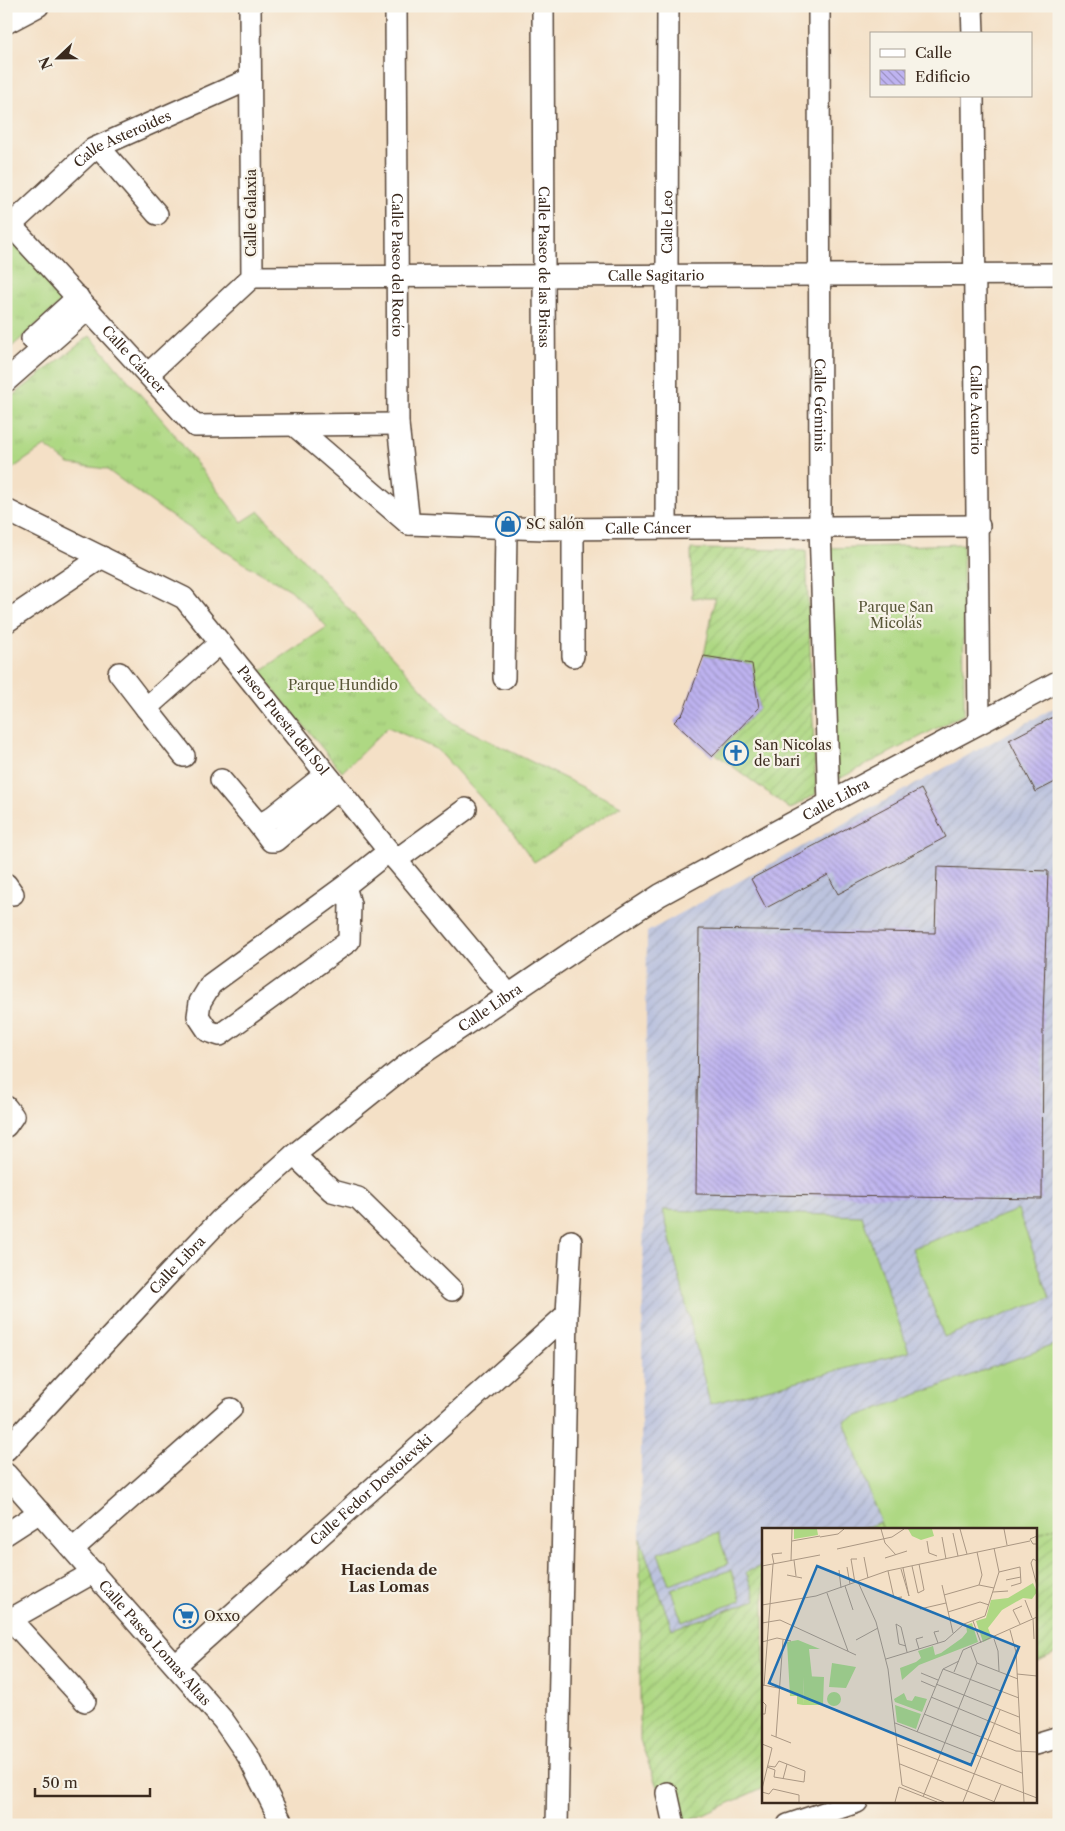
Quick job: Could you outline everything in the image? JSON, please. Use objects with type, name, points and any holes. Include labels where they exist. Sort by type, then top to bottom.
[{"type":"street","points":[[6,23],[38,6]]},
{"type":"street","name":"Calle Galaxia","points":[[148,374],[252,277],[250,6]]},
{"type":"street","name":"Calle Paseo del Rocío","points":[[396,6],[398,424],[409,524]]},
{"type":"street","name":"Calle Paseo de las Brisas","points":[[543,6],[545,529]]},
{"type":"street","name":"Calle Leo","points":[[666,528],[668,6]]},
{"type":"street","name":"Calle Géminis","points":[[819,6],[820,527],[829,803]]},
{"type":"street","points":[[972,6],[973,32]]},
{"type":"street","name":"Calle Asteroides","points":[[9,222],[93,149],[250,80]]},
{"type":"street","name":"Calle Acuario","points":[[973,98],[979,526],[979,723]]},
{"type":"street","points":[[99,147],[157,214]]},
{"type":"street","name":"Calle Cáncer","points":[[9,222],[195,426],[398,424]]},
{"type":"street","name":"Calle Sagitario","points":[[252,277],[1059,274]]},
{"type":"street","points":[[6,362],[83,303]]},
{"type":"street","points":[[6,380],[83,303]]},
{"type":"street","points":[[294,425],[409,524]]},
{"type":"street","name":"Paseo Puesta del Sol","points":[[6,510],[184,598],[392,856],[509,996]]},
{"type":"street","name":"Calle Cáncer","points":[[409,524],[545,529],[979,526]]},
{"type":"street","points":[[504,678],[506,528]]},
{"type":"street","points":[[573,529],[573,656]]},
{"type":"street","points":[[6,622],[102,557]]},
{"type":"street","points":[[146,708],[220,643]]},
{"type":"street","points":[[119,673],[184,756]]},
{"type":"street","name":"Calle Libra","points":[[6,1450],[162,1280],[220,1220],[294,1155],[414,1060],[578,948],[660,895],[1059,681]]},
{"type":"street","points":[[221,780],[271,841],[275,841],[332,781]]},
{"type":"street","points":[[345,886],[350,904],[349,941],[220,1035],[208,1031],[198,1016],[200,1002],[211,984],[345,886],[466,809]]},
{"type":"street","points":[[6,1107],[13,1116],[6,1126]]},
{"type":"street","points":[[294,1155],[332,1192],[358,1198],[452,1290]]},
{"type":"street","points":[[557,1825],[566,1314],[571,1241]]},
{"type":"street","name":"Calle Fedor Dostoievski","points":[[176,1665],[566,1314]]},
{"type":"street","points":[[73,1549],[231,1409]]},
{"type":"street","name":"Calle Paseo Lomas Altas","points":[[8,1478],[207,1700],[236,1737],[259,1775],[283,1825]]},
{"type":"street","points":[[6,1534],[40,1512]]},
{"type":"street","points":[[85,1701],[9,1621],[94,1572]]},
{"type":"street","points":[[1038,1743],[1059,1737]]},
{"type":"street","points":[[667,1793],[674,1825]]},
{"type":"street","points":[[788,1825],[851,1804]]},
{"type":"shaded area","points":[[1059,705],[1059,1651],[1038,1661],[1038,1528],[762,1528],[762,1788],[684,1824],[671,1783],[657,1787],[640,1740],[640,1538],[647,932]]},
{"type":"green space","points":[[11,236],[67,297],[6,352],[6,241]]},
{"type":"green space","name":"Parque Hundido","points":[[90,336],[170,429],[242,522],[259,511],[453,723],[621,806],[534,862],[516,837],[438,750],[388,727],[342,772],[259,672],[327,627],[291,590],[245,564],[168,514],[106,469],[69,464],[45,446],[6,473],[6,401]]},
{"type":"green space","name":"Parque San Micolás","points":[[963,544],[964,714],[835,781],[827,548]]},
{"type":"green space","points":[[691,549],[806,550],[816,794],[790,809],[716,754],[759,708],[752,664],[704,656],[715,598],[692,598]]},
{"type":"green space","points":[[663,1210],[862,1216],[909,1352],[710,1404]]},
{"type":"green space","points":[[1018,1210],[1050,1298],[944,1337],[912,1248]]},
{"type":"green space","points":[[1059,1343],[1059,1526],[1038,1533],[1038,1528],[882,1528],[844,1421]]},
{"type":"green space","points":[[880,1522],[882,1528],[864,1528]]},
{"type":"green space","points":[[1059,1526],[1059,1651],[1038,1661],[1038,1533]]},
{"type":"green space","points":[[718,1533],[728,1564],[669,1585],[658,1553]]},
{"type":"green space","points":[[640,1538],[672,1629],[756,1600],[746,1572],[762,1566],[762,1788],[684,1824],[671,1783],[657,1787],[640,1740]]},
{"type":"green space","points":[[731,1570],[741,1601],[682,1622],[671,1590]]},
{"type":"building","points":[[704,656],[752,664],[759,708],[712,757],[674,722],[683,713]]},
{"type":"building","points":[[1059,714],[1059,780],[1036,792],[1009,740]]},
{"type":"building","points":[[921,789],[946,837],[838,894],[828,875],[766,908],[751,879]]},
{"type":"building","points":[[937,867],[1048,871],[1043,1019],[1042,1199],[696,1194],[699,929],[935,933]]},
{"type":"place","name":"SC salón","points":[[508,524]]},
{"type":"place","name":"San Nicolas de bari","points":[[736,753]]},
{"type":"place","name":"Oxxo","points":[[186,1616]]},
{"type":"district","name":"Hacienda de Las Lomas","points":[[389,1578]]}]
